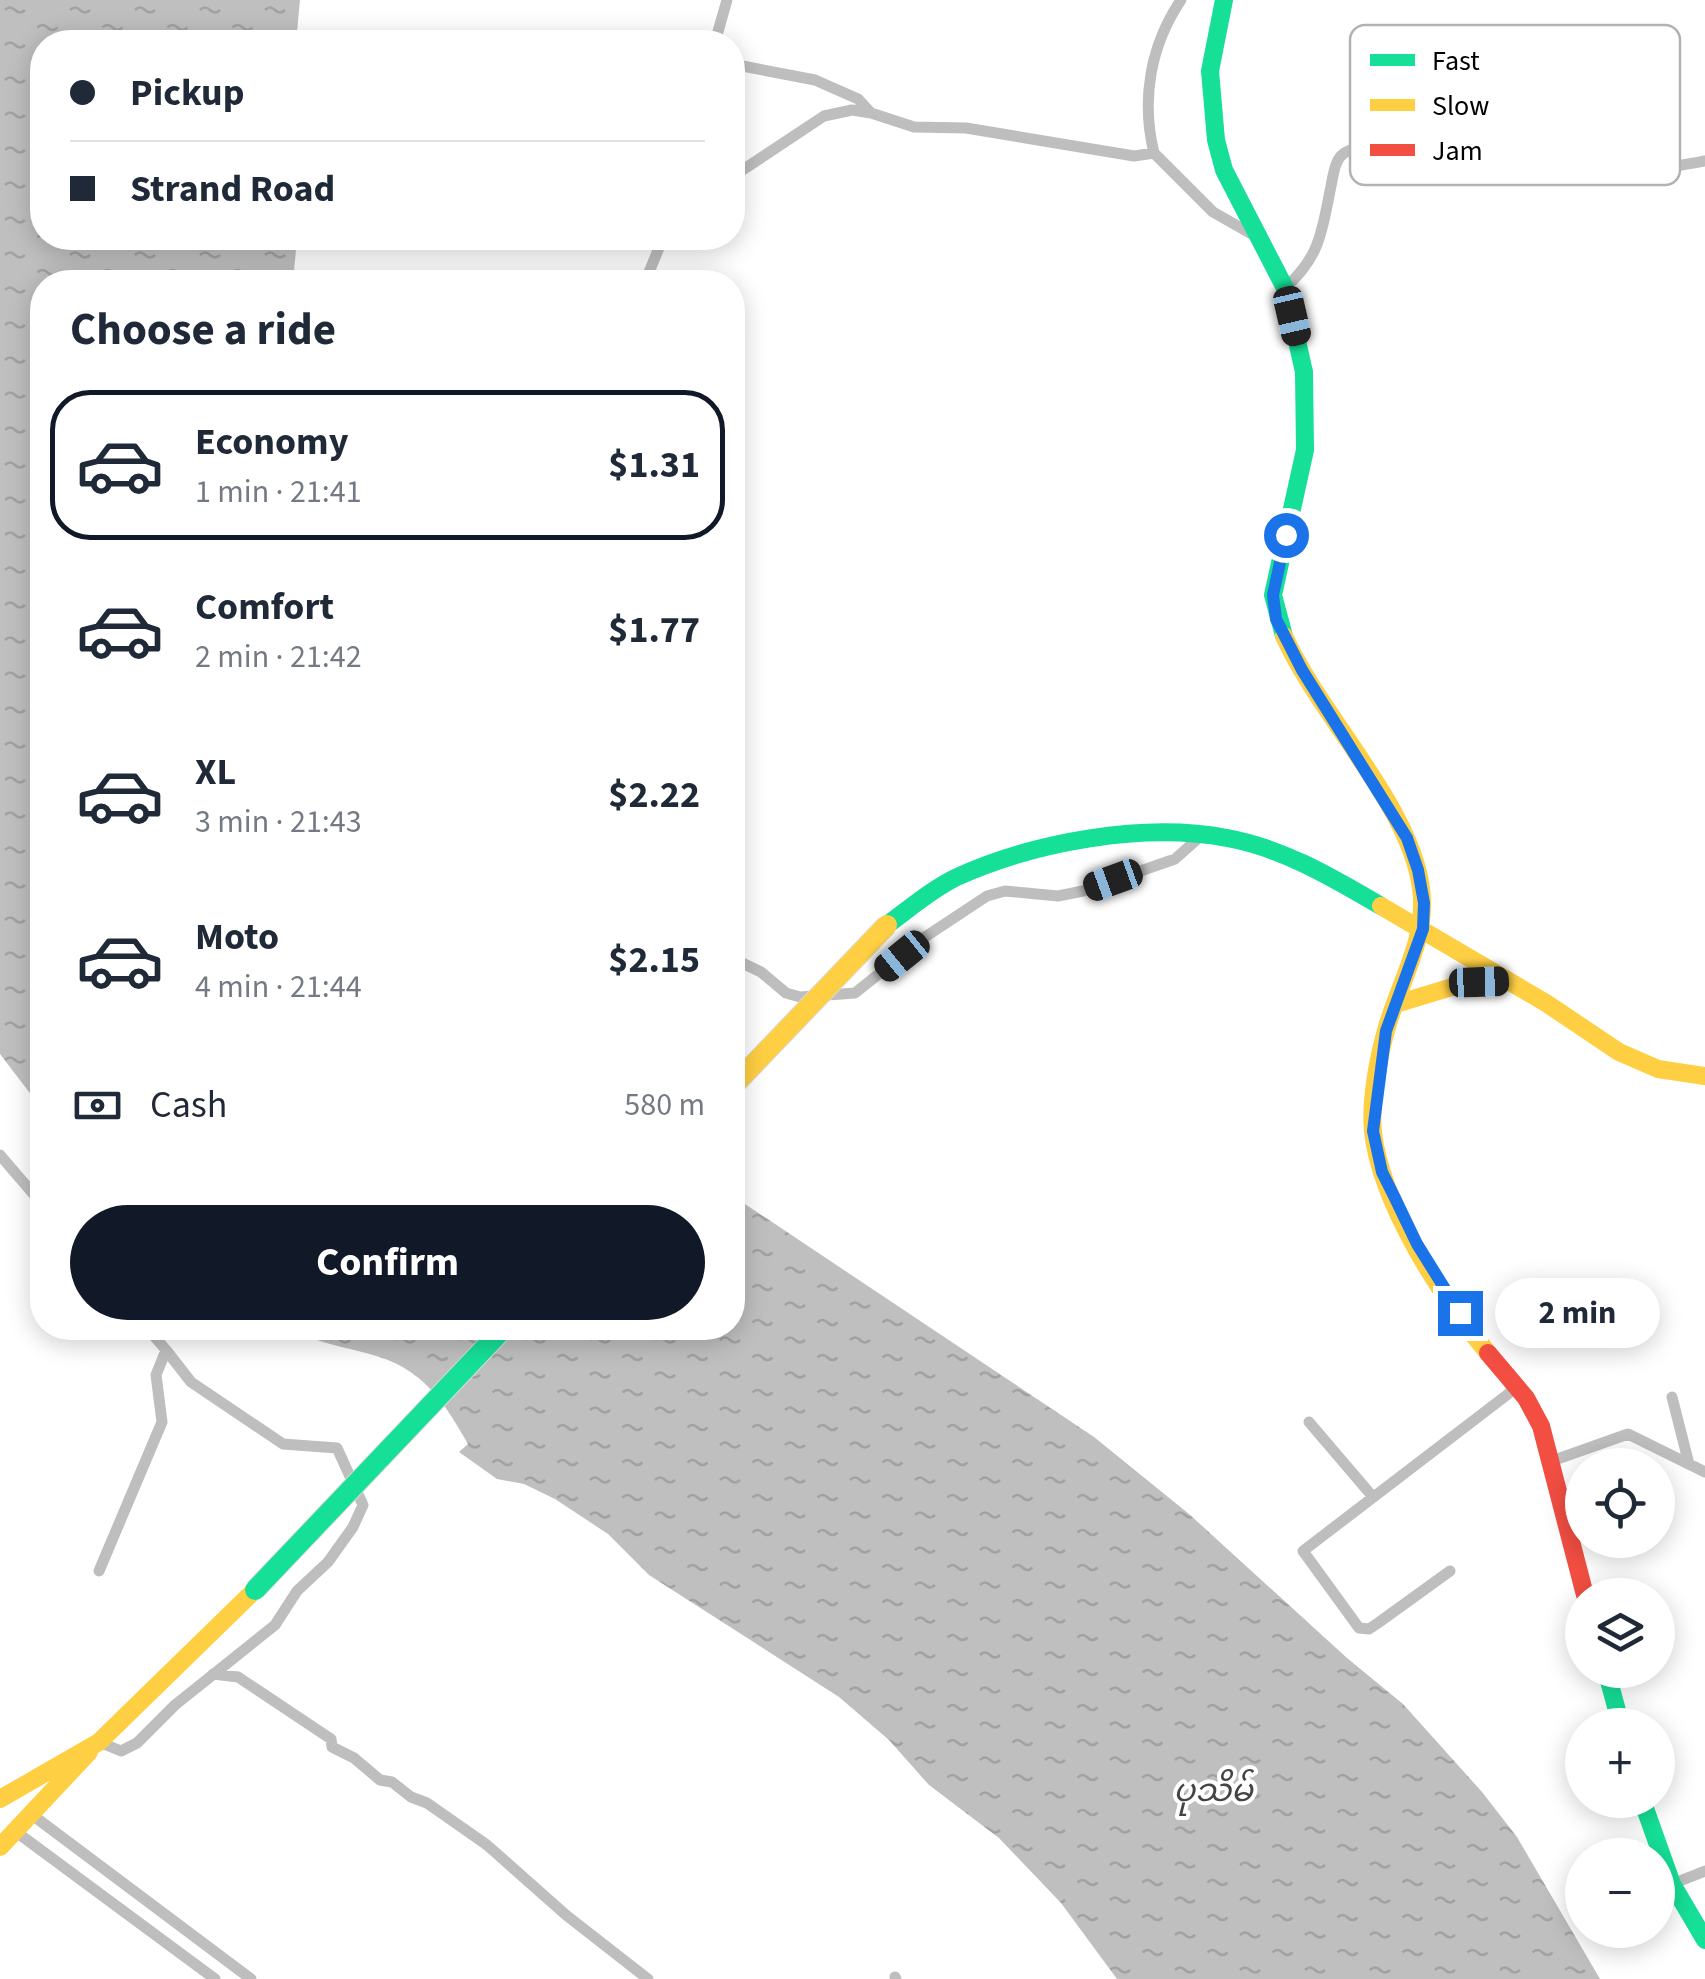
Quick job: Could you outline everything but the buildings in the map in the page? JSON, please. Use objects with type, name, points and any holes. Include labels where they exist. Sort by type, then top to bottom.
[{"type":"main road","points":[[1222,1],[1210,71],[1216,140],[1224,170],[1285,288],[1304,372],[1305,450],[1273,595],[1276,619],[1302,670],[1407,838],[1421,886],[1423,929],[1386,1031],[1373,1131],[1382,1172],[1434,1273],[1477,1339],[1538,1418],[1580,1578]]},
{"type":"main road","points":[[745,1073],[886,924],[953,879],[1024,851],[1161,830],[1230,838],[1312,866],[1423,929],[1618,1052],[1658,1069],[1705,1076]]},
{"type":"main road","points":[[1396,1004],[1454,984],[1510,982]]},
{"type":"main road","points":[[0,1847],[99,1742],[254,1590],[493,1340]]},
{"type":"main road","points":[[0,1799],[99,1742]]},
{"type":"main road","points":[[1675,1889],[1705,1940]]},
{"type":"street","points":[[718,30],[727,0]]},
{"type":"street","points":[[1181,0],[1159,38],[1151,72],[1149,131],[1154,153],[1213,212],[1257,237]]},
{"type":"street","points":[[745,67],[815,80],[858,99],[871,113]]},
{"type":"street","points":[[745,169],[824,116],[852,110],[914,127],[966,128],[1134,156],[1154,153]]},
{"type":"street","points":[[1285,288],[1304,271],[1320,246],[1334,170],[1340,157],[1350,152]]},
{"type":"street","points":[[1680,164],[1705,161]]},
{"type":"street","points":[[745,964],[800,997],[855,993],[925,937],[988,896],[1004,891],[1058,896],[1082,892],[1174,859],[1190,849],[1202,834]]},
{"type":"street","points":[[0,1155],[30,1190]]},
{"type":"street","points":[[99,1742],[121,1751],[138,1743],[213,1674],[275,1625],[297,1591],[328,1562],[354,1527],[363,1505],[338,1448],[284,1444],[191,1382],[157,1340]]},
{"type":"street","points":[[100,1571],[162,1422],[156,1375],[166,1350]]},
{"type":"street","points":[[1450,1570],[1378,1624],[1369,1629],[1359,1628],[1302,1551],[1516,1388]]},
{"type":"street","points":[[1672,1397],[1690,1464]]},
{"type":"street","points":[[1310,1422],[1373,1497]]},
{"type":"street","points":[[1549,1462],[1628,1434],[1705,1472]]},
{"type":"street","points":[[213,1674],[238,1677],[330,1739],[332,1747],[354,1758],[380,1780],[392,1782],[411,1798],[427,1803],[488,1845],[566,1915],[648,1979]]},
{"type":"street","points":[[30,1814],[252,1979]]},
{"type":"street","points":[[15,1831],[215,1979]]},
{"type":"street","points":[[1675,1883],[1705,1870]]},
{"type":"water","points":[[0,0],[300,0],[297,30],[30,30],[30,250],[296,250],[294,270],[30,270],[30,1093],[0,1054]]},
{"type":"water","name":"ပုသိမ်","points":[[745,1204],[1094,1437],[1189,1514],[1403,1704],[1517,1837],[1565,1919],[1565,1948],[1582,1948],[1600,1979],[1117,1979],[1061,1903],[999,1838],[929,1785],[889,1740],[839,1697],[649,1575],[608,1534],[555,1499],[524,1484],[497,1479],[459,1452],[468,1444],[436,1396],[412,1373],[379,1357],[319,1340],[745,1340]]},
{"type":"traffic: fast","points":[[1224,0],[1210,71],[1216,140],[1224,170],[1285,288],[1304,372],[1305,450],[1273,595],[1284,636]]},
{"type":"traffic: fast","points":[[887,925],[939,887],[987,865],[1090,838],[1161,832],[1227,838],[1268,849],[1381,906]]},
{"type":"traffic: fast","points":[[255,1590],[493,1340]]},
{"type":"traffic: fast","points":[[1611,1688],[1616,1708]]},
{"type":"traffic: fast","points":[[1648,1818],[1672,1884],[1705,1940]]},
{"type":"traffic: slow","points":[[1284,636],[1382,793],[1413,857],[1421,888],[1420,924],[1381,1052],[1373,1132],[1388,1189],[1416,1249],[1488,1353]]},
{"type":"traffic: slow","points":[[1381,906],[1546,1003],[1619,1052],[1658,1069],[1705,1076]]},
{"type":"traffic: slow","points":[[745,1073],[887,925]]},
{"type":"traffic: slow","points":[[1396,1004],[1452,987],[1510,982]]},
{"type":"traffic: slow","points":[[0,1799],[99,1742],[255,1590]]},
{"type":"traffic: slow","points":[[0,1847],[89,1752]]},
{"type":"traffic: jam","points":[[1488,1353],[1526,1398],[1541,1426],[1581,1578]]},
{"type":"route","points":[[1286,535],[1273,595],[1276,619],[1302,670],[1407,838],[1418,870],[1424,903],[1423,929],[1386,1031],[1373,1131],[1382,1172],[1417,1244],[1460,1313]]}]
